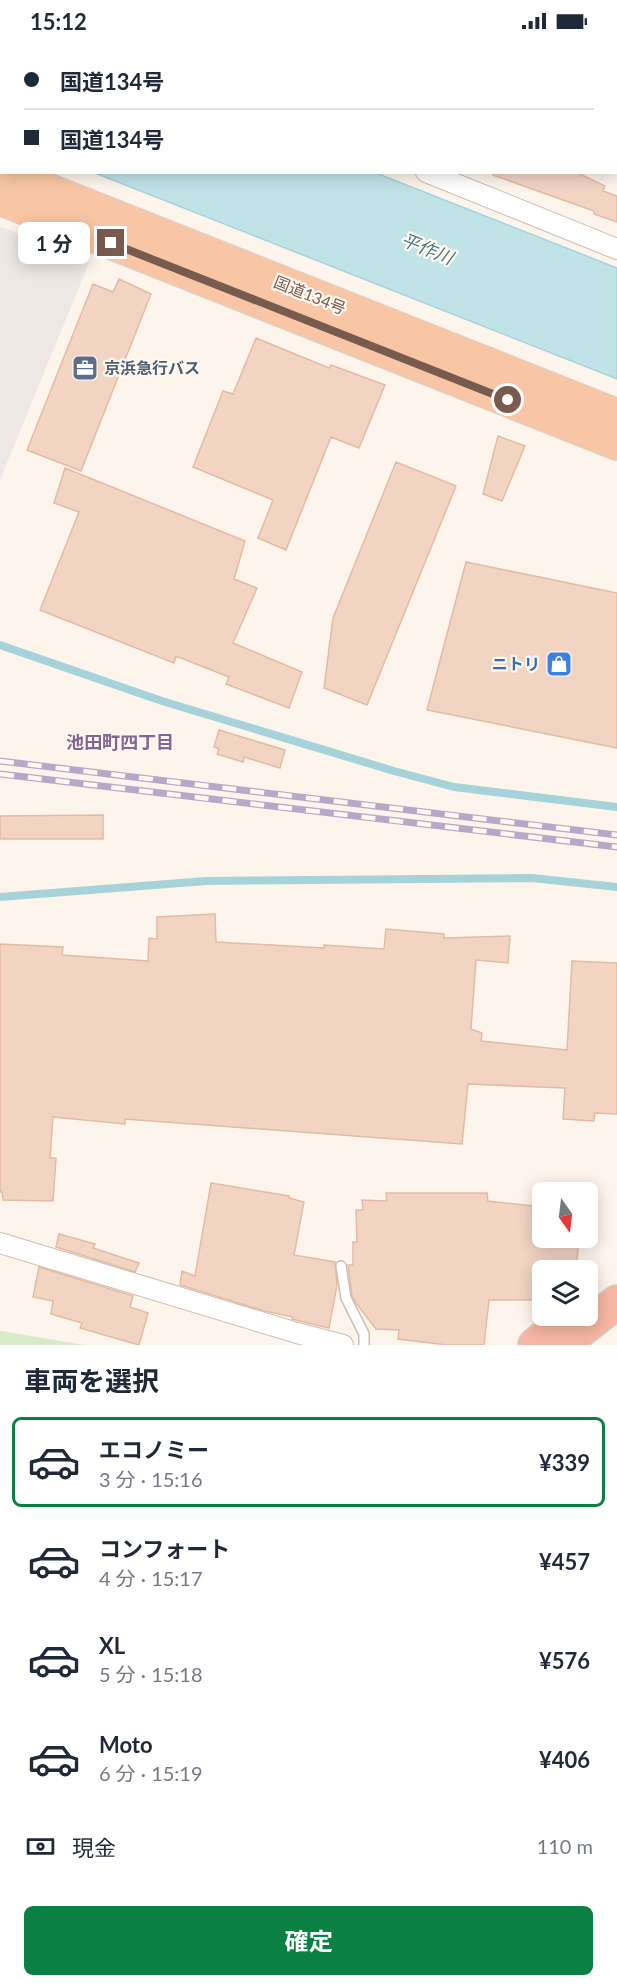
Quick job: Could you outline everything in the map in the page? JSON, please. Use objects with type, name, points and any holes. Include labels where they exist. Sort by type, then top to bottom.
[{"type":"highway","name":"国道134号","points":[[7,174],[617,416]]},
{"type":"highway","name":"国道134号","points":[[0,199],[617,444]]},
{"type":"highway","points":[[598,1295],[617,1280]]},
{"type":"highway","points":[[562,1345],[617,1302]]},
{"type":"highway","points":[[535,1345],[559,1326]]},
{"type":"street","points":[[431,174],[617,249]]},
{"type":"street","points":[[0,1243],[343,1345]]},
{"type":"lane","points":[[341,1266],[346,1298],[364,1334],[364,1345]]},
{"type":"shaded area","points":[[0,226],[89,263],[0,480]]},
{"type":"green space","points":[[0,1331],[85,1345],[0,1345]]},
{"type":"water","name":"平作川","points":[[98,174],[379,174],[617,268],[617,379]]},
{"type":"building","points":[[580,174],[605,186],[603,191],[617,196],[617,222],[594,214],[594,211],[493,175]]},
{"type":"building","points":[[119,279],[151,294],[81,471],[27,450],[93,284],[113,292]]},
{"type":"building","points":[[256,338],[329,368],[331,365],[385,385],[359,448],[331,437],[286,550],[258,538],[273,500],[193,467],[223,391],[233,394]]},
{"type":"building","points":[[498,436],[525,446],[502,501],[483,494]]},
{"type":"building","points":[[396,462],[456,486],[367,705],[324,688],[333,618]]},
{"type":"building","points":[[65,468],[245,541],[234,579],[257,588],[233,643],[302,672],[289,708],[226,684],[229,677],[176,656],[174,663],[40,610],[79,512],[54,503]]},
{"type":"building","points":[[466,562],[617,593],[617,748],[427,710]]},
{"type":"building","points":[[219,730],[285,750],[280,768],[244,757],[243,762],[217,754],[219,749],[214,747]]},
{"type":"building","points":[[103,815],[103,839],[0,839],[0,816]]},
{"type":"building","points":[[215,914],[216,942],[384,949],[386,929],[444,934],[444,938],[510,936],[508,963],[476,960],[471,1029],[482,1033],[481,1041],[567,1050],[572,961],[617,963],[617,1114],[595,1113],[594,1121],[563,1119],[565,1088],[468,1084],[462,1144],[125,1119],[125,1124],[53,1117],[50,1158],[56,1158],[53,1201],[3,1200],[2,1192],[0,1192],[0,944],[63,947],[62,955],[148,961],[149,938],[157,939],[157,917]]},
{"type":"building","points":[[211,1183],[289,1196],[289,1198],[304,1202],[294,1255],[335,1262],[337,1285],[329,1328],[180,1285],[182,1271],[195,1276]]},
{"type":"building","points":[[386,1193],[487,1193],[488,1201],[532,1206],[532,1248],[578,1248],[577,1260],[532,1260],[532,1300],[489,1300],[484,1345],[447,1345],[398,1339],[399,1330],[376,1329],[356,1303],[352,1296],[348,1265],[353,1265],[353,1242],[357,1242],[356,1210],[363,1210],[362,1200],[387,1201]]},
{"type":"building","points":[[59,1234],[95,1244],[93,1248],[139,1263],[135,1272],[56,1247]]},
{"type":"building","points":[[39,1267],[133,1296],[130,1307],[148,1313],[139,1345],[80,1328],[82,1323],[51,1314],[53,1301],[33,1297]]},
{"type":"waterway","points":[[0,645],[162,701],[454,787],[617,807]]},
{"type":"waterway","points":[[0,897],[206,881],[532,878],[617,887]]},
{"type":"railway","points":[[0,761],[617,835]]},
{"type":"railway","points":[[0,774],[617,847]]},
{"type":"place","name":"京浜急行バス","points":[[85,368]]},
{"type":"place","name":"ニトリ","points":[[559,664]]},
{"type":"district","name":"池田町四丁目","points":[[120,743]]},
{"type":"route","points":[[111,243],[508,400]]}]
